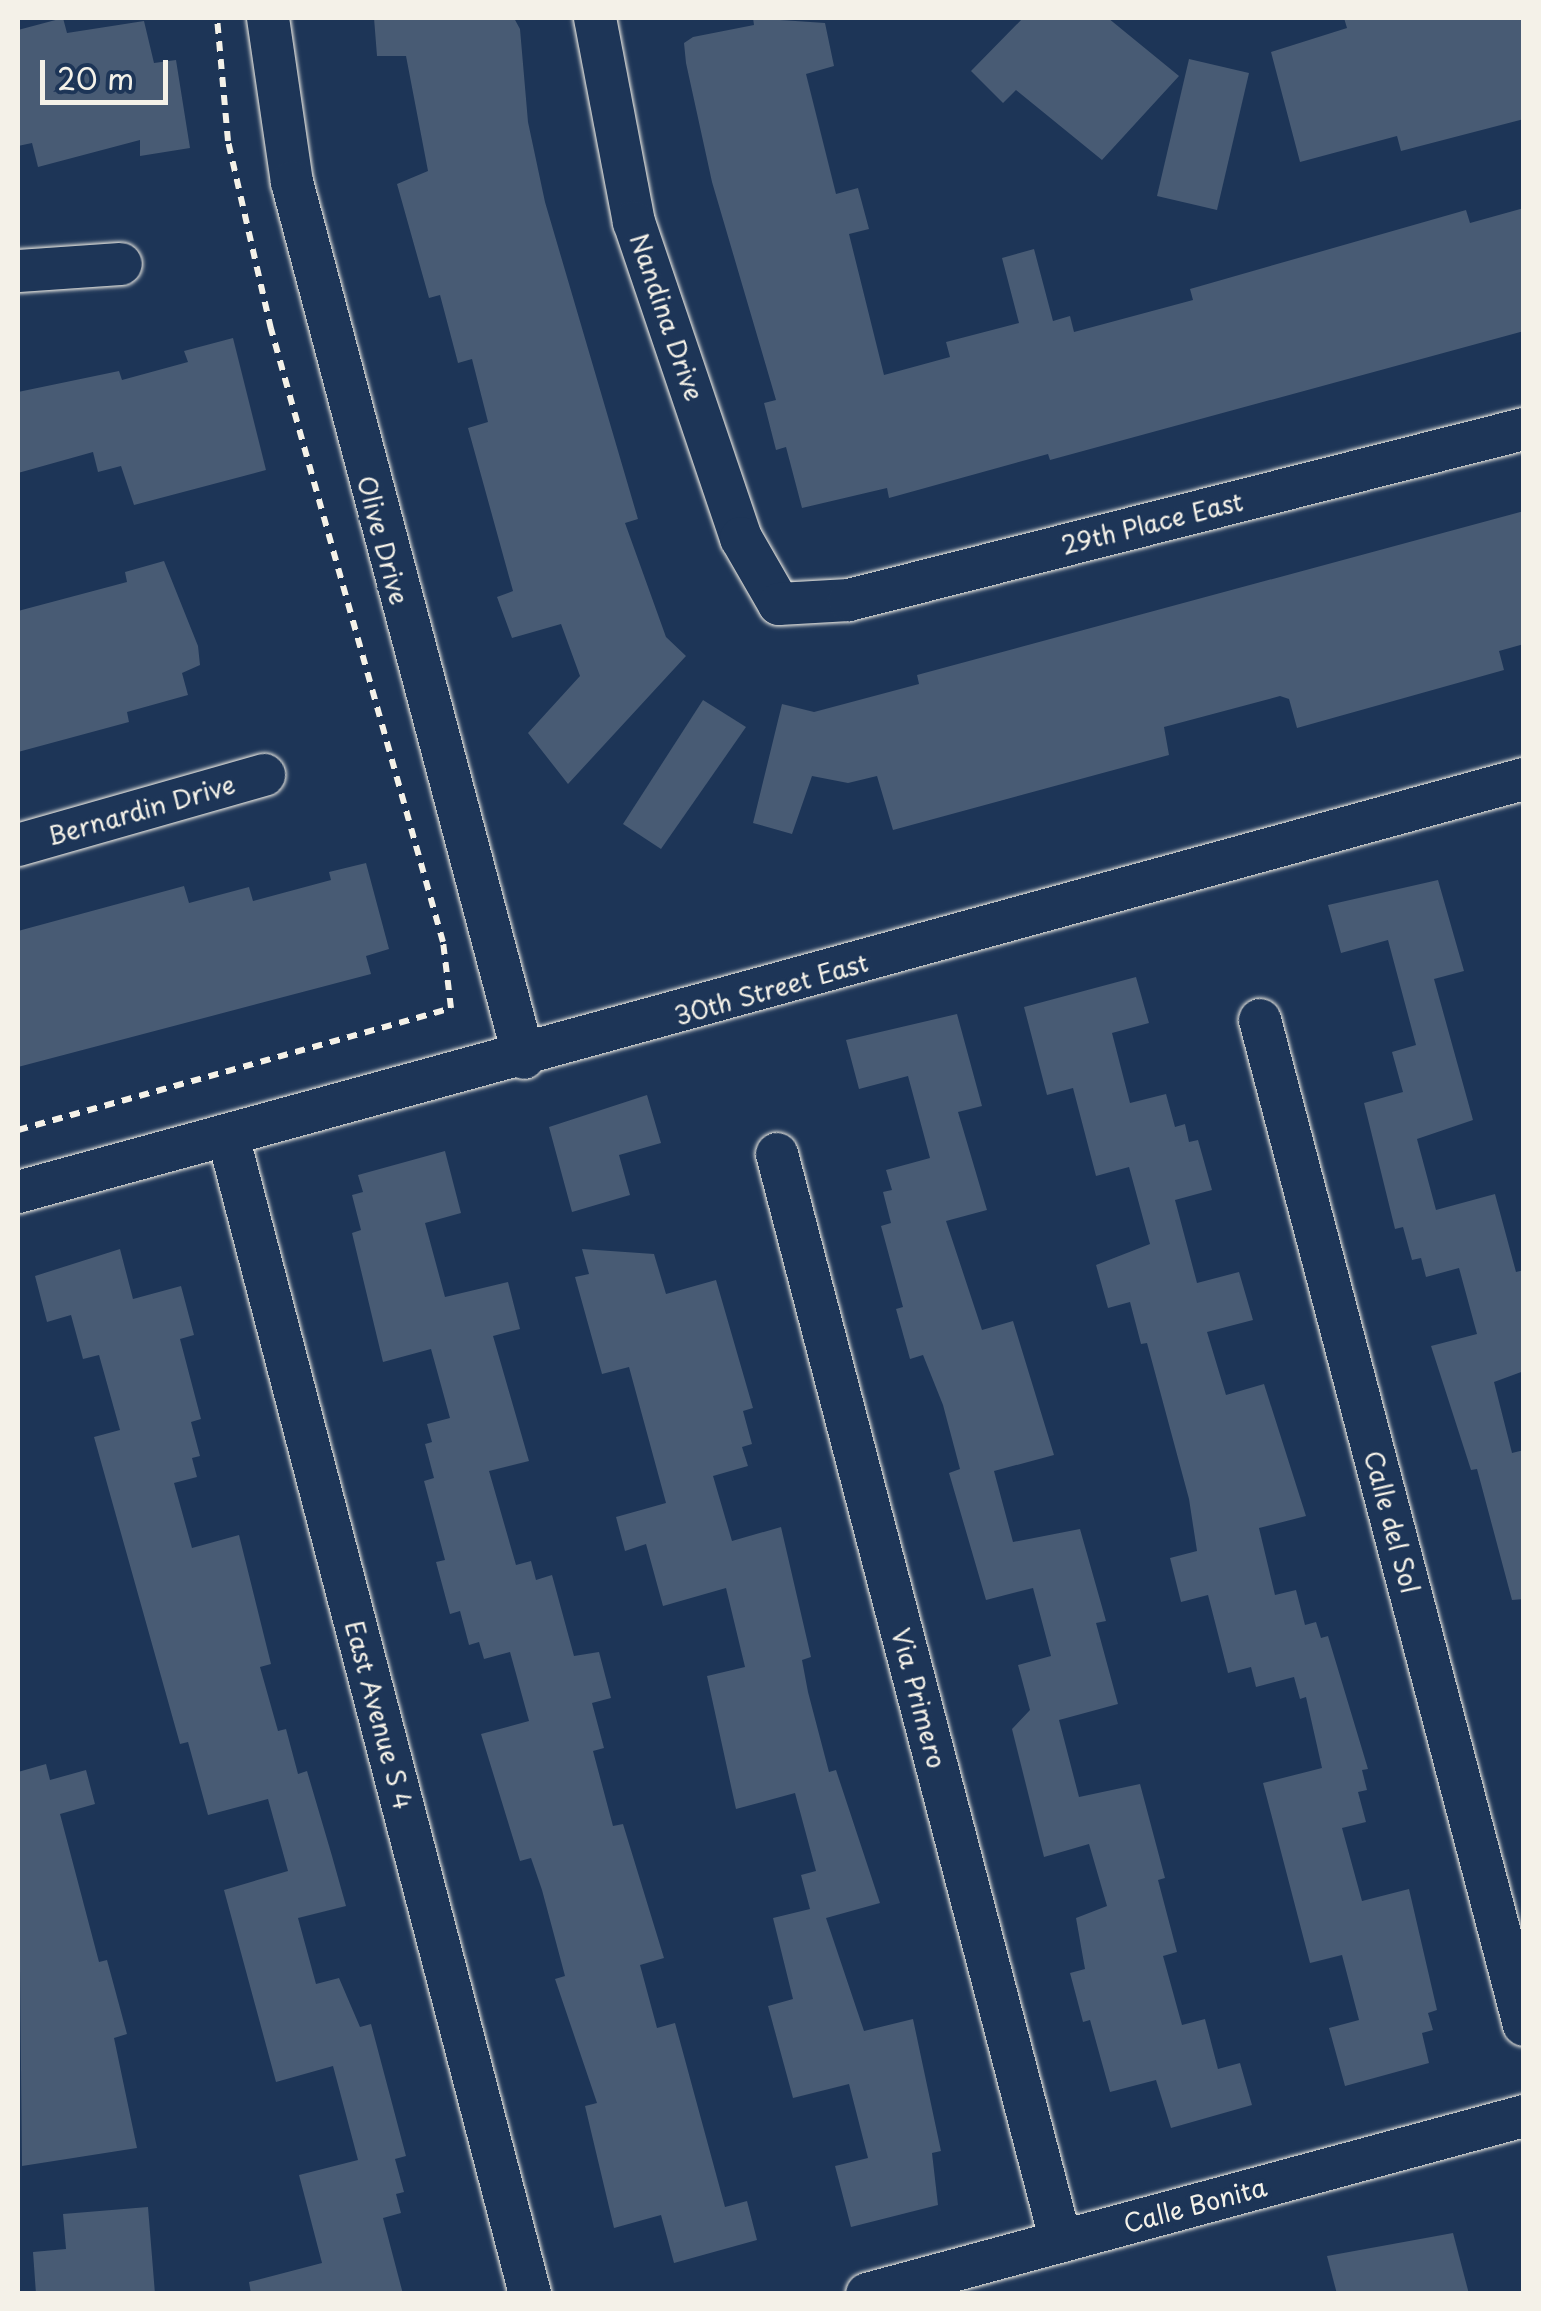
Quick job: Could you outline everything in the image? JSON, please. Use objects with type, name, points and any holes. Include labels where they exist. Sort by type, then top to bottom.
[{"type":"street","name":"Olive Drive","points":[[268,18],[292,182],[524,1058]]},
{"type":"street","name":"Nandina Drive","points":[[595,18],[634,222],[741,538],[779,604]]},
{"type":"street","points":[[18,271],[121,264]]},
{"type":"street","name":"29th Place East","points":[[779,604],[849,600],[1524,429]]},
{"type":"street","name":"Bernardin Drive","points":[[18,845],[264,775]]},
{"type":"street","name":"30th Street East","points":[[18,1192],[524,1058],[1524,779]]},
{"type":"street","name":"Calle del Sol","points":[[1260,1020],[1524,2025]]},
{"type":"street","name":"East Avenue S 4","points":[[228,1136],[530,2294]]},
{"type":"street","name":"Via Primero","points":[[777,1154],[1061,2242]]},
{"type":"street","name":"Calle Bonita","points":[[867,2294],[1524,2116]]},
{"type":"path","points":[[18,1130],[451,1008],[443,942],[272,329],[228,140],[217,18]]},
{"type":"building","points":[[63,18],[67,33],[144,21],[154,63],[176,60],[190,148],[140,156],[140,140],[38,167],[32,143],[18,146],[18,30]]},
{"type":"building","points":[[374,18],[514,18],[520,29],[528,122],[545,202],[638,519],[625,523],[666,637],[686,656],[568,784],[528,733],[580,676],[561,624],[512,638],[497,597],[513,591],[468,428],[488,422],[472,359],[458,363],[440,295],[429,298],[397,184],[428,171],[406,56],[377,56]]},
{"type":"building","points":[[753,18],[825,23],[834,66],[806,74],[836,194],[858,188],[869,229],[849,234],[884,375],[950,357],[946,342],[1019,323],[1002,258],[1034,249],[1053,321],[1070,316],[1074,332],[1193,300],[1190,289],[1466,210],[1470,223],[1524,208],[1524,331],[1050,460],[1048,454],[889,498],[887,488],[802,508],[786,447],[776,450],[764,403],[776,400],[712,182],[684,43],[693,37],[754,25]]},
{"type":"building","points":[[1023,18],[1108,18],[1179,76],[1102,160],[1016,90],[1003,103],[971,71]]},
{"type":"building","points":[[1344,18],[1524,18],[1524,119],[1401,151],[1397,136],[1300,162],[1271,52],[1347,28]]},
{"type":"building","points":[[1189,59],[1249,73],[1217,210],[1157,196]]},
{"type":"building","points":[[233,338],[266,470],[134,505],[121,466],[98,472],[93,452],[18,473],[18,392],[119,371],[122,380],[188,362],[184,351]]},
{"type":"building","points":[[1524,511],[1524,644],[1499,651],[1504,670],[1297,728],[1289,699],[1280,696],[1164,727],[1169,755],[893,830],[877,776],[848,783],[812,776],[792,834],[753,823],[782,704],[814,712],[919,684],[917,675]]},
{"type":"building","points":[[164,561],[198,646],[200,665],[182,673],[188,695],[127,712],[129,722],[18,752],[18,611],[127,582],[125,572]]},
{"type":"building","points":[[703,700],[746,727],[661,849],[623,824]]},
{"type":"building","points":[[366,863],[389,949],[366,956],[371,974],[18,1067],[18,931],[184,886],[189,903],[249,887],[253,901],[331,880],[329,872]]},
{"type":"building","points":[[1438,880],[1464,971],[1434,979],[1473,1120],[1417,1139],[1436,1210],[1495,1194],[1516,1272],[1524,1270],[1524,1371],[1494,1382],[1512,1453],[1524,1450],[1524,1599],[1512,1600],[1477,1469],[1471,1470],[1431,1346],[1477,1334],[1459,1268],[1426,1277],[1421,1258],[1412,1260],[1403,1227],[1395,1229],[1364,1103],[1403,1092],[1392,1052],[1416,1045],[1388,940],[1341,953],[1328,905]]},
{"type":"building","points":[[1136,977],[1149,1023],[1112,1033],[1130,1103],[1166,1094],[1175,1127],[1185,1124],[1189,1142],[1198,1140],[1212,1190],[1175,1200],[1197,1283],[1239,1272],[1253,1320],[1207,1332],[1226,1395],[1264,1384],[1306,1516],[1259,1528],[1275,1595],[1296,1590],[1305,1625],[1316,1622],[1321,1638],[1328,1636],[1368,1769],[1362,1770],[1367,1790],[1358,1792],[1366,1822],[1342,1828],[1362,1901],[1409,1889],[1437,2010],[1428,2013],[1433,2030],[1422,2033],[1429,2063],[1345,2086],[1329,2028],[1359,2020],[1342,1955],[1310,1963],[1263,1783],[1322,1768],[1306,1697],[1300,1699],[1294,1677],[1256,1687],[1251,1667],[1228,1673],[1208,1595],[1181,1602],[1170,1558],[1197,1551],[1189,1499],[1147,1343],[1141,1344],[1130,1302],[1108,1308],[1096,1265],[1150,1244],[1129,1167],[1096,1176],[1073,1088],[1047,1095],[1024,1007]]},
{"type":"building","points":[[957,1014],[982,1106],[958,1112],[987,1210],[946,1221],[982,1330],[1013,1321],[1054,1455],[994,1471],[1013,1542],[1080,1529],[1106,1621],[1096,1623],[1118,1704],[1059,1720],[1079,1797],[1140,1784],[1165,1878],[1158,1880],[1177,1952],[1163,1956],[1182,2025],[1205,2019],[1218,2069],[1240,2063],[1252,2105],[1171,2128],[1156,2080],[1110,2092],[1090,2020],[1083,2022],[1070,1973],[1085,1969],[1076,1918],[1107,1906],[1089,1844],[1044,1857],[1012,1729],[1030,1710],[1018,1665],[1051,1656],[1033,1588],[986,1600],[949,1473],[960,1469],[943,1405],[923,1355],[910,1359],[896,1309],[903,1307],[881,1226],[891,1223],[883,1192],[892,1190],[886,1170],[930,1158],[908,1076],[859,1089],[846,1040]]},
{"type":"building","points":[[647,1095],[661,1143],[619,1155],[630,1195],[572,1212],[549,1127]]},
{"type":"building","points":[[445,1151],[461,1213],[425,1223],[445,1297],[508,1282],[520,1329],[493,1336],[529,1461],[489,1471],[516,1565],[531,1561],[536,1580],[552,1575],[574,1656],[599,1652],[611,1698],[592,1703],[604,1748],[593,1751],[613,1826],[623,1824],[664,1958],[640,1965],[657,2028],[675,2023],[725,2207],[747,2201],[757,2240],[674,2263],[661,2215],[614,2228],[585,2106],[597,2103],[555,1979],[565,1976],[542,1890],[531,1858],[520,1861],[481,1734],[529,1721],[510,1652],[484,1659],[479,1642],[469,1645],[460,1611],[450,1614],[436,1562],[445,1560],[424,1481],[434,1478],[425,1444],[432,1442],[427,1424],[450,1418],[431,1349],[383,1362],[352,1233],[361,1230],[352,1195],[363,1192],[358,1175]]},
{"type":"building","points":[[120,1249],[133,1299],[181,1286],[194,1335],[180,1339],[201,1419],[191,1422],[200,1456],[192,1458],[197,1477],[174,1483],[192,1548],[239,1535],[271,1664],[260,1667],[278,1731],[286,1729],[298,1774],[307,1771],[332,1856],[346,1906],[298,1918],[316,1984],[339,1978],[360,2027],[371,2024],[406,2156],[395,2159],[404,2192],[396,2194],[401,2213],[383,2218],[403,2294],[251,2294],[249,2282],[322,2263],[299,2175],[358,2160],[333,2066],[276,2082],[224,1890],[288,1871],[268,1799],[208,1815],[188,1742],[180,1744],[94,1437],[120,1430],[99,1355],[83,1359],[71,1315],[47,1322],[35,1276]]},
{"type":"building","points":[[582,1249],[654,1254],[666,1294],[716,1280],[753,1408],[743,1411],[752,1444],[742,1447],[748,1466],[713,1476],[732,1541],[781,1527],[811,1657],[802,1660],[808,1692],[829,1772],[836,1770],[880,1903],[826,1918],[864,2031],[913,2019],[941,2151],[932,2153],[938,2205],[851,2227],[835,2166],[868,2158],[849,2084],[793,2098],[768,2006],[793,1999],[773,1918],[810,1909],[801,1875],[816,1871],[795,1793],[736,1809],[707,1676],[745,1667],[726,1588],[663,1606],[646,1544],[625,1551],[616,1517],[666,1503],[629,1367],[602,1374],[575,1277],[589,1274]]},
{"type":"building","points":[[46,1764],[50,1780],[86,1770],[95,1804],[60,1814],[99,1962],[107,1960],[127,2034],[114,2038],[137,2148],[22,2166],[18,1772]]},
{"type":"building","points":[[148,2207],[155,2294],[36,2294],[33,2252],[66,2249],[63,2214]]},
{"type":"building","points":[[1453,2233],[1469,2294],[1337,2294],[1327,2256]]}]
